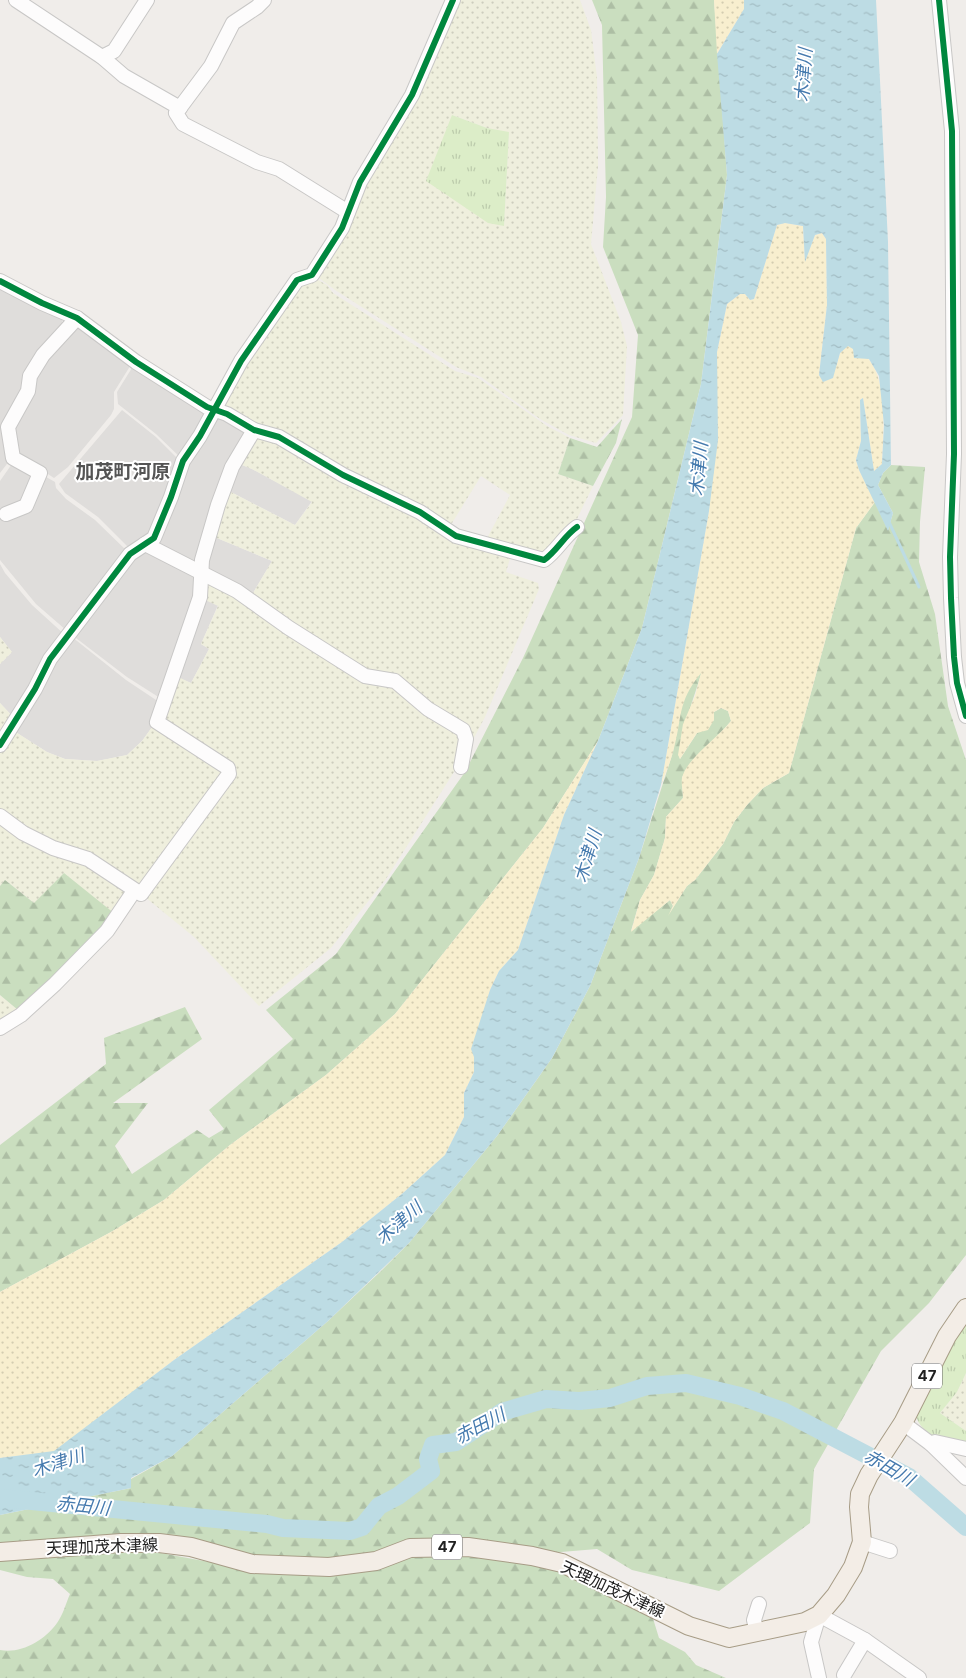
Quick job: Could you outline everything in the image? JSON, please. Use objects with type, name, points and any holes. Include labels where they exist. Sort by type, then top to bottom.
[{"type":"main road","name":"天理加茂木津線","points":[[0,1552],[121,1543],[160,1543],[191,1547],[252,1564],[329,1567],[376,1561],[410,1548],[468,1547],[532,1556],[562,1564],[689,1626],[729,1638],[805,1622],[819,1615],[836,1595],[849,1574],[862,1542],[859,1508],[860,1494],[868,1475],[903,1423],[947,1336],[966,1308]]},
{"type":"street","points":[[16,0],[102,57],[124,76],[180,108]]},
{"type":"street","points":[[102,57],[114,51],[147,0]]},
{"type":"street","points":[[264,0],[257,7],[232,23],[211,66],[176,114],[183,124],[257,162],[279,169],[348,212]]},
{"type":"street","points":[[0,745],[35,689],[50,660],[130,554],[154,538],[171,497],[182,461],[200,436],[241,361],[297,280],[312,274],[342,228],[379,147],[412,94],[453,0]]},
{"type":"street","points":[[940,0],[952,131],[954,454],[950,557],[951,598],[957,682],[966,716]]},
{"type":"street","points":[[0,281],[42,304],[77,318],[136,362],[214,410],[227,414],[254,430],[279,437],[342,474],[420,512],[456,536],[544,560],[552,555],[570,532],[578,527]]},
{"type":"street","points":[[6,514],[26,506],[40,473],[13,458],[8,427],[28,391],[30,376],[43,355],[77,318]]},
{"type":"street","points":[[0,816],[23,833],[53,848],[88,859],[141,894],[229,774],[228,768],[157,722],[200,597],[201,571],[218,504],[232,467],[254,430]]},
{"type":"street","points":[[145,544],[237,591],[288,628],[365,676],[395,681],[428,709],[463,730],[466,739],[461,767]]},
{"type":"street","points":[[0,1028],[21,1015],[55,984],[107,931],[134,891]]},
{"type":"street","points":[[903,1423],[932,1444],[966,1478]]},
{"type":"street","points":[[932,1444],[935,1442],[966,1449]]},
{"type":"street","points":[[862,1542],[890,1551]]},
{"type":"street","points":[[757,1633],[754,1620],[759,1604]]},
{"type":"street","points":[[819,1678],[811,1642],[819,1615],[865,1640],[911,1676]]},
{"type":"street","points":[[844,1675],[865,1640]]},
{"type":"shaded area","points":[[0,282],[62,316],[63,329],[9,421],[13,456],[0,473]]},
{"type":"shaded area","points":[[76,324],[132,363],[114,392],[114,409],[111,415],[68,467],[54,478],[18,454],[13,431],[36,369]]},
{"type":"shaded area","points":[[135,363],[207,414],[182,459],[156,434],[118,404],[117,392]]},
{"type":"shaded area","points":[[122,410],[156,437],[179,460],[148,536],[130,549],[98,517],[65,493],[59,484]]},
{"type":"shaded area","points":[[215,416],[248,430],[197,566],[155,544],[185,462]]},
{"type":"shaded area","points":[[14,461],[18,461],[55,482],[56,488],[66,499],[95,520],[129,553],[66,630],[36,604],[0,560],[0,481]]},
{"type":"shaded area","points":[[237,463],[312,501],[295,525],[227,490]]},
{"type":"shaded area","points":[[212,536],[272,561],[250,598],[206,571]]},
{"type":"shaded area","points":[[147,546],[196,573],[199,584],[160,698],[127,677],[72,635],[134,554]]},
{"type":"shaded area","points":[[0,564],[5,573],[32,605],[65,635],[15,719],[0,703],[0,664],[12,652],[0,637]]},
{"type":"shaded area","points":[[201,598],[218,605],[201,644],[209,649],[191,683],[174,676]]},
{"type":"shaded area","points":[[72,637],[126,680],[159,702],[155,717],[150,720],[155,723],[142,741],[127,755],[97,761],[65,759],[47,752],[14,731],[54,661]]},
{"type":"green space","points":[[456,0],[580,0],[591,30],[597,77],[598,166],[591,244],[621,322],[627,346],[623,415],[596,443],[569,435],[540,419],[481,377],[456,367],[335,290],[315,275]],"holes":[[[452,115],[487,128],[509,133],[504,225]]]},
{"type":"green space","points":[[592,0],[714,0],[727,175],[701,384],[642,628],[598,741],[543,828],[395,1014],[326,1075],[230,1145],[164,1200],[111,1232],[0,1292],[0,1145],[106,1064],[104,1038],[185,1007],[202,1039],[113,1103],[148,1103],[115,1146],[132,1174],[197,1130],[209,1138],[224,1129],[209,1110],[293,1039],[266,1010],[336,954],[465,772],[523,658],[632,417],[638,335],[603,247],[606,197],[602,25]]},
{"type":"green space","points":[[452,115],[487,128],[509,132],[504,226],[488,223],[426,181]]},
{"type":"green space","points":[[311,276],[327,285],[333,293],[455,371],[478,378],[547,426],[570,438],[558,474],[593,486],[575,523],[551,555],[485,542],[510,495],[481,476],[449,528],[218,406],[298,283]]},
{"type":"green space","points":[[622,419],[616,443],[593,486],[558,474],[570,438],[597,447]]},
{"type":"green space","points":[[264,434],[375,495],[511,555],[506,572],[538,583],[539,589],[485,717],[467,751],[467,730],[375,676],[250,598],[272,561],[212,536],[227,490],[295,525],[312,502],[252,469],[237,463],[254,436]]},
{"type":"green space","points":[[891,465],[925,467],[920,522],[919,562],[935,614],[948,706],[966,760],[966,1255],[929,1303],[881,1351],[814,1469],[810,1523],[719,1591],[632,1570],[597,1549],[537,1554],[376,1557],[291,1563],[183,1544],[0,1548],[0,1515],[131,1488],[131,1479],[172,1456],[328,1321],[409,1243],[497,1136],[552,1058],[590,986],[639,858],[673,752],[678,716],[687,690],[702,671],[684,730],[679,753],[680,759],[697,733],[714,720],[714,712],[721,708],[728,711],[731,721],[682,777],[683,798],[666,817],[665,838],[654,875],[640,900],[631,931],[670,900],[673,906],[670,912],[687,886],[695,880],[723,844],[734,822],[747,805],[763,788],[789,773],[856,528],[875,502],[888,530],[893,513],[878,485],[883,473]]},
{"type":"green space","points":[[205,579],[287,630],[396,684],[463,733],[461,761],[386,879],[331,948],[259,1006],[194,937],[145,897],[233,774],[161,721],[174,675],[191,683],[209,649],[201,644],[218,606],[201,598]]},
{"type":"green space","points":[[0,637],[12,652],[0,664]]},
{"type":"green space","points":[[0,703],[15,719],[0,738]]},
{"type":"green space","points":[[155,723],[225,771],[142,888],[37,837],[0,811],[0,752],[14,731],[47,752],[65,759],[97,761],[127,755],[142,741]]},
{"type":"green space","points":[[0,821],[87,862],[128,891],[115,914],[34,903],[5,880],[0,886]]},
{"type":"green space","points":[[64,873],[115,914],[104,929],[18,1010],[0,995],[0,886],[5,880],[34,903]]},
{"type":"green space","points":[[0,995],[18,1010],[0,1022]]},
{"type":"green space","points":[[966,1324],[966,1373],[957,1392],[940,1413],[966,1431],[966,1446],[944,1440],[929,1433],[923,1429],[916,1416],[951,1347]]},
{"type":"green space","points":[[966,1373],[966,1431],[940,1413],[957,1392]]},
{"type":"green space","points":[[438,1548],[554,1567],[651,1612],[659,1638],[685,1652],[696,1665],[726,1678],[0,1678],[0,1650],[16,1650],[39,1641],[59,1620],[70,1594],[53,1579],[27,1577],[0,1570],[0,1558],[150,1551],[252,1570]]},
{"type":"sand","points":[[714,0],[744,0],[744,9],[717,54]]},
{"type":"sand","points":[[785,223],[803,226],[805,261],[815,235],[822,233],[826,239],[827,305],[819,375],[837,364],[840,353],[848,345],[863,354],[870,361],[880,383],[883,411],[882,464],[874,472],[863,398],[860,400],[861,441],[856,460],[875,502],[856,528],[789,773],[763,788],[747,805],[734,822],[723,844],[695,880],[687,886],[668,916],[673,906],[670,900],[631,932],[640,900],[654,875],[665,838],[666,817],[683,798],[682,778],[685,771],[696,756],[731,721],[728,711],[721,708],[714,712],[714,720],[708,730],[697,733],[680,759],[678,755],[683,724],[695,696],[701,673],[684,702],[673,752],[661,785],[709,511],[717,352],[727,304],[740,294],[745,294],[750,300],[754,299],[777,225]]},
{"type":"sand","points":[[598,741],[564,815],[518,950],[499,971],[490,990],[474,1056],[474,1072],[464,1093],[464,1117],[445,1155],[403,1193],[342,1242],[174,1360],[54,1452],[0,1458],[0,1292],[111,1232],[164,1200],[230,1145],[326,1075],[395,1014],[543,828]]},
{"type":"water","name":"木津川","points":[[744,0],[876,0],[888,242],[891,465],[883,473],[878,485],[893,513],[888,531],[856,460],[861,441],[860,400],[863,398],[874,471],[882,464],[884,425],[879,376],[869,359],[854,358],[853,349],[848,346],[840,353],[833,378],[823,382],[819,375],[827,305],[826,239],[822,233],[815,235],[805,262],[803,226],[785,223],[777,225],[754,299],[750,300],[745,294],[740,294],[727,304],[717,352],[718,440],[709,511],[661,785],[639,858],[590,986],[552,1058],[497,1136],[409,1243],[328,1321],[172,1456],[131,1478],[131,1488],[0,1515],[0,1458],[54,1451],[174,1360],[342,1242],[403,1193],[445,1155],[464,1117],[464,1093],[474,1072],[474,1057],[471,1049],[490,990],[499,971],[518,950],[564,815],[598,741],[642,628],[701,384],[727,175],[717,54],[744,9]]},
{"type":"waterway","points":[[889,522],[919,587]]},
{"type":"waterway","name":"赤田川","points":[[0,1498],[267,1524],[283,1528],[350,1531],[362,1527],[379,1506],[398,1496],[431,1471],[428,1459],[433,1445],[456,1442],[502,1412],[546,1399],[579,1401],[610,1398],[647,1386],[686,1383],[740,1396],[783,1411],[909,1477],[966,1527]]},
{"type":"cycle path","points":[[0,745],[35,689],[50,659],[130,554],[154,538],[183,461],[200,436],[241,361],[297,280],[312,275],[342,228],[360,182],[412,95],[453,0]]},
{"type":"cycle path","points":[[939,0],[952,131],[954,454],[950,557],[951,598],[957,683],[966,716]]},
{"type":"cycle path","points":[[0,281],[42,303],[77,318],[136,362],[207,407],[227,414],[254,430],[279,437],[343,475],[420,512],[456,536],[544,560],[577,527]]},
{"type":"district","name":"加茂町河原","points":[[123,471]]}]
